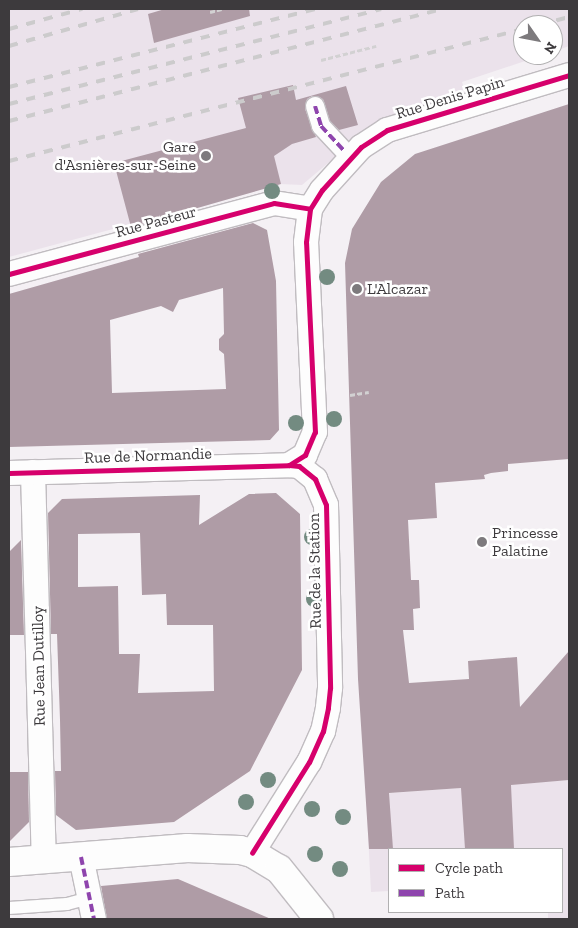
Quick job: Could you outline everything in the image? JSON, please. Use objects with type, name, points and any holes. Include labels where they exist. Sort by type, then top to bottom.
[{"type":"main road","points":[[9,862],[187,848],[230,849],[252,853],[284,874],[319,919]]},
{"type":"street","name":"Rue Denis Papin","points":[[310,209],[340,168],[376,136],[398,126],[569,74]]},
{"type":"street","points":[[315,106],[321,126],[343,150]]},
{"type":"street","name":"Rue Pasteur","points":[[9,274],[274,203],[310,209]]},
{"type":"street","points":[[289,465],[305,455],[316,421],[306,242],[310,209]]},
{"type":"street","name":"Rue de Normandie","points":[[9,473],[289,465]]},
{"type":"street","name":"Rue de la Station","points":[[252,853],[318,744],[330,688],[326,505],[315,479],[299,466],[289,465]]},
{"type":"street","name":"Rue Jean Dutilloy","points":[[33,472],[44,859]]},
{"type":"street","points":[[81,857],[92,909]]},
{"type":"lane","points":[[9,908],[67,904],[92,909]]},
{"type":"path","points":[[210,12],[222,9]]},
{"type":"path","points":[[321,60],[376,46]]},
{"type":"path","points":[[350,395],[369,392]]},
{"type":"shaded area","points":[[9,9],[569,9],[569,46],[563,48],[563,15],[513,15],[513,65],[462,82],[469,103],[359,137],[302,185],[280,184],[9,257]]},
{"type":"shaded area","points":[[569,780],[569,919],[548,919],[548,913],[563,913],[563,848],[388,848],[388,891],[371,892],[366,795]]},
{"type":"building","points":[[165,9],[249,9],[250,16],[154,43],[148,14]]},
{"type":"building","name":"Gare d'Asnières-sur-Seine","points":[[293,85],[296,100],[346,86],[358,125],[339,130],[330,121],[323,99],[312,96],[307,99],[305,109],[316,137],[292,144],[274,156],[281,184],[131,227],[114,163],[246,128],[238,98]]},
{"type":"building","points":[[569,104],[569,459],[508,464],[508,471],[484,475],[485,479],[435,483],[437,518],[408,520],[411,580],[419,580],[420,608],[413,609],[414,630],[403,630],[409,683],[469,679],[468,661],[517,657],[520,707],[569,651],[569,780],[511,785],[514,848],[465,848],[461,788],[389,793],[393,848],[369,849],[358,679],[345,263],[352,229],[381,182],[415,154]]},
{"type":"building","points":[[253,223],[267,230],[276,281],[279,430],[270,440],[9,447],[9,294],[139,257],[138,254]],"holes":[[[223,288],[224,334],[219,339],[219,350],[224,354],[226,389],[112,393],[110,320],[161,306],[173,312],[179,300]]]},
{"type":"building","points":[[276,493],[300,514],[302,670],[250,771],[174,822],[76,830],[56,815],[55,771],[61,771],[60,720],[57,634],[51,634],[48,513],[62,499],[200,495],[199,525],[249,494]],"holes":[[[140,533],[142,595],[166,594],[167,625],[213,625],[214,691],[138,693],[140,654],[119,654],[118,586],[78,587],[78,534]]]},
{"type":"building","points":[[21,540],[24,635],[9,635],[9,552]]},
{"type":"building","points":[[9,772],[28,772],[29,822],[9,842]]},
{"type":"building","points":[[178,879],[271,919],[107,919],[101,886]]},
{"type":"railway","points":[[9,29],[82,9]]},
{"type":"railway","points":[[9,46],[138,9]]},
{"type":"railway","points":[[9,87],[316,9]]},
{"type":"railway","points":[[9,104],[381,9]]},
{"type":"railway","points":[[9,121],[441,9]]},
{"type":"railway","points":[[563,19],[569,17]]},
{"type":"railway","points":[[9,161],[513,32]]},
{"type":"marked path","points":[[315,106],[321,126],[343,150]]},
{"type":"marked path","points":[[81,857],[94,919]]},
{"type":"cycle path","points":[[289,465],[305,455],[315,432],[306,242],[310,209],[322,190],[361,147],[387,130],[569,75]]},
{"type":"cycle path","points":[[9,274],[274,203],[310,209]]},
{"type":"cycle path","points":[[9,473],[289,465],[299,466],[315,479],[326,505],[330,688],[328,708],[323,731],[309,762],[252,853]]},
{"type":"place","name":"Gare d'Asnières-sur-Seine","points":[[206,156]]},
{"type":"place","name":"L'Alcazar","points":[[357,289]]},
{"type":"place","name":"Princesse Palatine","points":[[482,542]]}]
